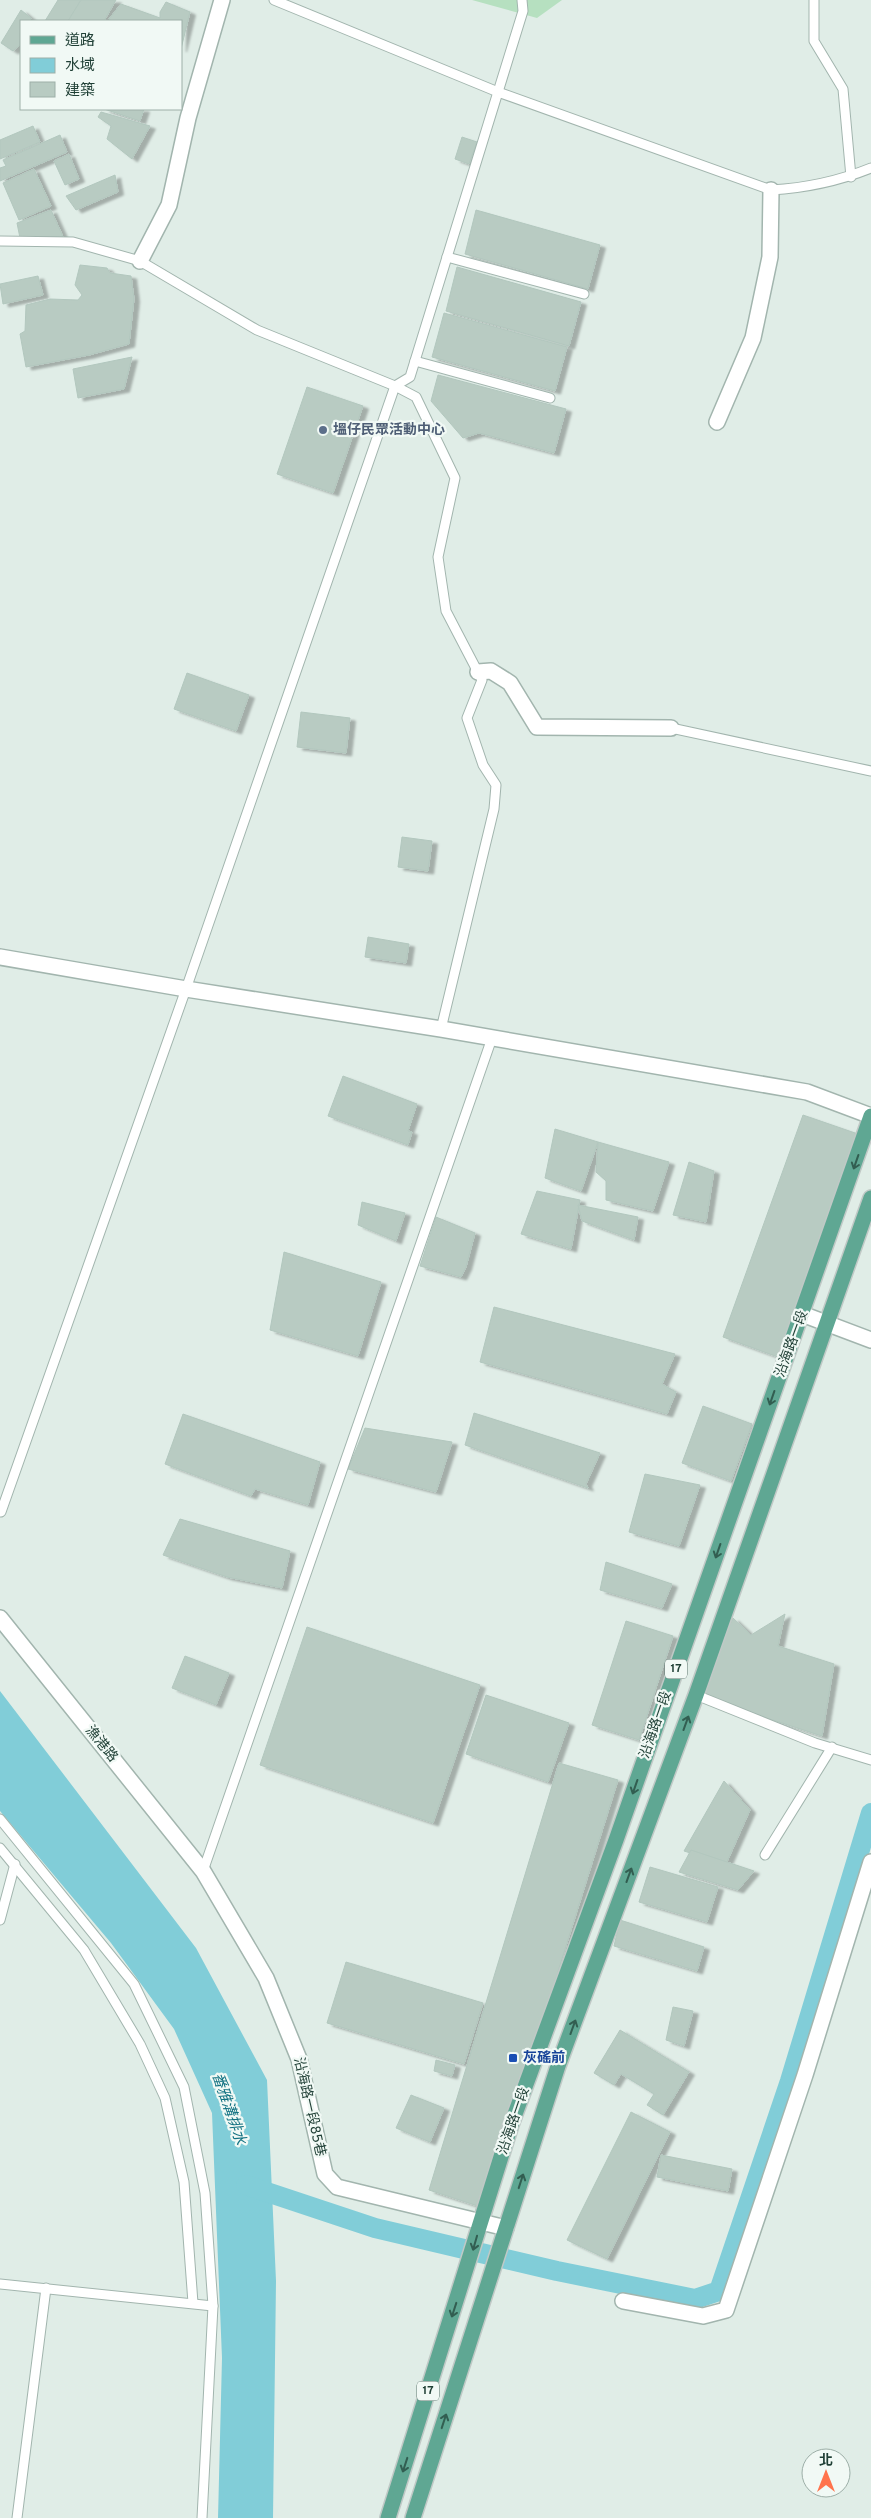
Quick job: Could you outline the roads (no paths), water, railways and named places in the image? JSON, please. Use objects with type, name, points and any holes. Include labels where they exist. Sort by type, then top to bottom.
[{"type":"main road","name":"沿海路一段","points":[[482,2222],[511,2125],[616,1840],[871,1116]]},
{"type":"main road","name":"沿海路一段","points":[[506,2228],[558,2066],[696,1695],[871,1198]]},
{"type":"main road","points":[[682,1653],[706,1664]]},
{"type":"main road","points":[[616,1840],[639,1848]]},
{"type":"main road","name":"17","points":[[388,2518],[482,2222]]},
{"type":"main road","name":"17","points":[[413,2518],[506,2228]]},
{"type":"street","points":[[140,261],[169,205],[188,118],[222,0]]},
{"type":"street","points":[[717,422],[753,338],[770,257],[772,190]]},
{"type":"street","points":[[478,672],[491,671],[510,683],[537,727],[671,728]]},
{"type":"street","points":[[0,956],[186,989],[441,1029],[807,1092],[871,1116]]},
{"type":"street","points":[[802,1314],[871,1340]]},
{"type":"street","name":"漁港路","points":[[0,1618],[203,1871]]},
{"type":"street","points":[[623,2301],[703,2316],[726,2310],[805,2075],[871,1862]]},
{"type":"street","name":"沿海路一段85巷","points":[[203,1871],[266,1978],[295,2050],[325,2174],[337,2187],[506,2228]]},
{"type":"lane","points":[[274,0],[498,92],[772,190],[802,189],[851,177],[871,168]]},
{"type":"lane","points":[[1,1512],[186,989],[395,386],[410,376],[523,11],[522,0]]},
{"type":"lane","points":[[814,0],[814,41],[843,89],[851,177]]},
{"type":"lane","points":[[0,241],[73,242],[140,261],[257,330],[395,386],[416,397],[455,478],[438,557],[446,611],[482,680],[467,718],[483,765],[496,785],[494,809],[441,1029]]},
{"type":"lane","points":[[447,257],[584,294]]},
{"type":"lane","points":[[415,361],[550,398]]},
{"type":"lane","points":[[671,728],[871,771]]},
{"type":"lane","points":[[203,1871],[492,1038]]},
{"type":"lane","points":[[696,1695],[815,1743],[871,1760]]},
{"type":"lane","points":[[765,1855],[832,1747]]},
{"type":"lane","points":[[0,1819],[134,1984],[184,2087],[205,2193],[213,2306],[202,2518]]},
{"type":"lane","points":[[0,1848],[84,1950],[140,2044],[165,2098],[184,2182],[193,2303]]},
{"type":"lane","points":[[0,1920],[15,1864]]},
{"type":"lane","points":[[0,2284],[213,2306]]},
{"type":"lane","points":[[17,2518],[46,2288]]},
{"type":"water","name":"番雅溝排水","points":[[0,1691],[196,1948],[267,2080],[276,2281],[273,2518],[218,2518],[222,2358],[212,2113],[174,2029],[111,1943],[0,1811]]},
{"type":"waterway","points":[[246,2185],[375,2228],[557,2271],[695,2299],[719,2291],[790,2081],[871,1813]]},
{"type":"place","name":"塭仔民眾活動中心","points":[[323,430]]},
{"type":"place","name":"灰磘前","points":[[513,2058]]}]
